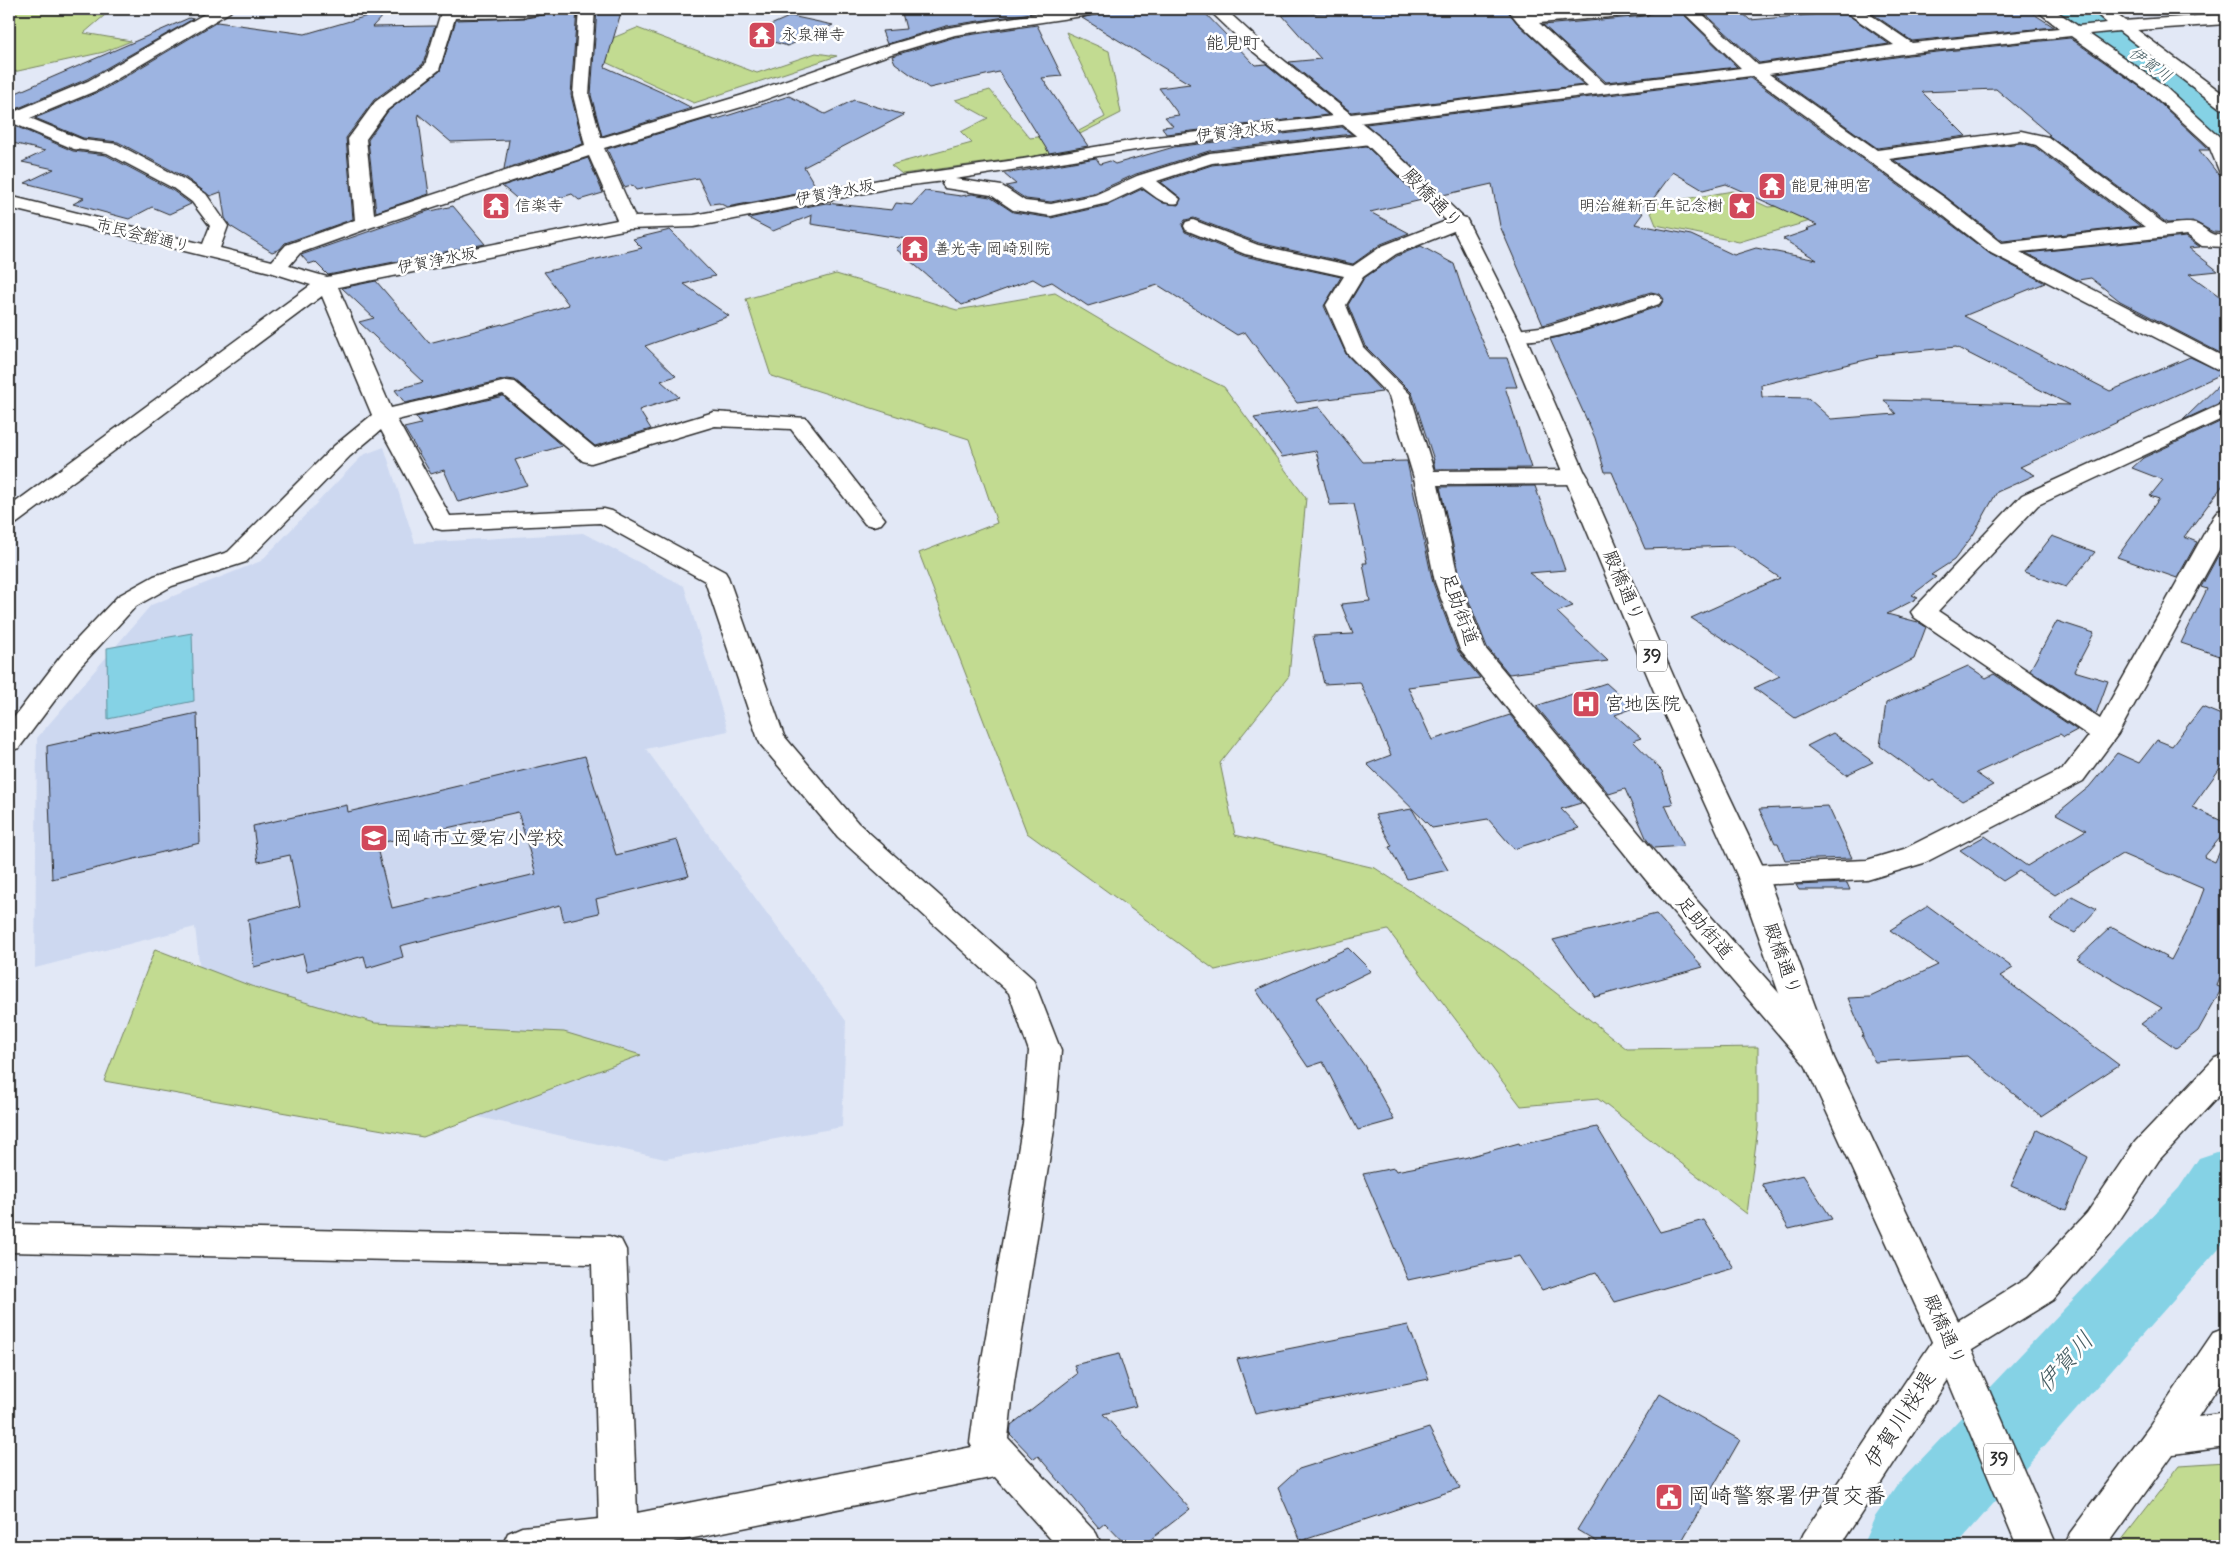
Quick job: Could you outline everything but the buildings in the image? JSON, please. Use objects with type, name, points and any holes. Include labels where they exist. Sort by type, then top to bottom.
[{"type":"street","points":[[13,119],[94,85],[224,9]]},
{"type":"street","points":[[365,223],[357,139],[381,106],[433,67],[450,11],[516,12],[543,9]]},
{"type":"street","points":[[588,9],[581,95],[595,147],[628,223]]},
{"type":"street","points":[[277,268],[293,249],[365,223],[595,147],[749,99],[885,51],[954,32],[1096,9]]},
{"type":"street","name":"殿橋通り","points":[[1216,9],[1255,45],[1371,139],[1459,222],[1515,335],[1669,696],[1752,876],[1818,1058],[1951,1344],[2033,1538]]},
{"type":"street","points":[[1520,14],[1646,9]]},
{"type":"street","points":[[1688,9],[1754,71],[1938,202],[1998,249],[2226,366]]},
{"type":"street","points":[[1852,9],[1909,48]]},
{"type":"street","points":[[2043,9],[2157,88],[2217,144],[2226,169]]},
{"type":"street","points":[[2099,9],[2226,104]]},
{"type":"street","points":[[1520,14],[1600,89]]},
{"type":"street","name":"伊賀浄水坂","points":[[326,283],[628,223],[694,221],[895,182],[1023,164],[1148,143],[1754,71],[1909,48],[2074,30],[2226,19]]},
{"type":"street","points":[[13,119],[80,145],[111,148],[179,184],[199,198],[219,226],[209,252]]},
{"type":"street","points":[[1874,156],[2021,136],[2042,140],[2162,232]]},
{"type":"street","points":[[914,186],[957,183],[996,190],[1020,206],[1051,210],[1100,199],[1143,180],[1210,158],[1371,139]]},
{"type":"street","points":[[1143,180],[1171,199]]},
{"type":"street","name":"市民会館通り","points":[[9,202],[277,268],[326,283]]},
{"type":"street","name":"足助街道","points":[[1459,222],[1389,250],[1356,273],[1336,305],[1354,349],[1399,394],[1425,478],[1447,582],[1473,650],[1656,873],[1818,1058]]},
{"type":"street","points":[[1194,226],[1252,250],[1356,273]]},
{"type":"street","points":[[1998,249],[2191,230],[2209,242],[2226,241]]},
{"type":"street","points":[[9,518],[326,283],[384,416],[442,523],[604,516],[716,577],[770,740],[848,830],[1022,987],[1045,1050],[1040,1123],[996,1382],[989,1442],[1082,1546]]},
{"type":"street","points":[[1515,335],[1550,332],[1652,300]]},
{"type":"street","points":[[9,742],[70,662],[127,601],[163,581],[236,557],[342,451],[384,416],[507,387],[591,456],[714,418],[798,423],[873,519]]},
{"type":"street","points":[[2105,734],[1924,612],[2030,500],[2226,408]]},
{"type":"street","points":[[1425,478],[1577,477]]},
{"type":"street","points":[[1752,876],[1867,870],[1914,856],[2073,775],[2105,734],[2226,516]]},
{"type":"street","points":[[1951,1344],[2040,1289],[2099,1223],[2147,1150],[2226,1067]]},
{"type":"street","points":[[9,1238],[609,1250],[619,1540]]},
{"type":"street","name":"伊賀川桜堤","points":[[1818,1546],[1951,1344]]},
{"type":"street","points":[[2084,1546],[2162,1440],[2226,1344]]},
{"type":"street","points":[[2162,1440],[2226,1430]]},
{"type":"street","points":[[522,1546],[619,1540],[1002,1458]]},
{"type":"shaded area","name":"岡崎市立愛宕小学校","points":[[384,447],[415,543],[583,533],[684,586],[728,731],[646,749],[846,1021],[842,1127],[665,1159],[210,1057],[195,927],[35,968],[37,738],[151,605],[261,561],[363,455]]},
{"type":"green space","points":[[9,9],[112,9],[84,33],[131,41],[104,52],[9,73]]},
{"type":"green space","points":[[637,28],[757,73],[816,53],[837,56],[694,103],[603,61],[603,42]]},
{"type":"green space","points":[[1066,32],[1109,51],[1121,113],[1078,135],[1079,150],[902,174],[891,165],[972,143],[961,132],[988,118],[955,100],[990,90],[1030,138],[1077,132],[1105,117]]},
{"type":"green space","points":[[1733,191],[1768,207],[1888,198],[1739,242],[1656,225],[1648,205]]},
{"type":"green space","points":[[836,274],[957,310],[1055,293],[1168,360],[1224,387],[1306,498],[1289,676],[1220,763],[1235,835],[1375,868],[1504,952],[1627,1049],[1758,1047],[1758,1127],[1747,1214],[1598,1099],[1521,1106],[1388,930],[1215,970],[1027,833],[919,553],[997,523],[969,439],[771,376],[746,299]]},
{"type":"green space","points":[[155,949],[251,986],[375,1023],[564,1032],[641,1055],[423,1137],[104,1081]]},
{"type":"green space","points":[[2226,1462],[2226,1546],[2125,1546],[2121,1541],[2180,1465]]},
{"type":"water","points":[[192,633],[194,701],[108,719],[107,648]]},
{"type":"waterway","name":"伊賀川","points":[[2070,9],[2178,84],[2226,125]]},
{"type":"waterway","name":"伊賀川","points":[[1906,1546],[1927,1515],[2206,1210],[2226,1179]]},
{"type":"place","name":"永泉禅寺","points":[[762,35]]},
{"type":"place","name":"能見神明宮","points":[[1772,186]]},
{"type":"place","name":"信楽寺","points":[[496,206]]},
{"type":"place","name":"明治維新百年記念樹","points":[[1742,206]]},
{"type":"place","name":"善光寺 岡崎別院","points":[[915,249]]},
{"type":"place","name":"宮地医院","points":[[1586,704]]},
{"type":"place","name":"岡崎市立愛宕小学校","points":[[374,838]]},
{"type":"place","name":"岡崎警察署伊賀交番","points":[[1669,1497]]},
{"type":"district","name":"能見町","points":[[1233,44]]}]
